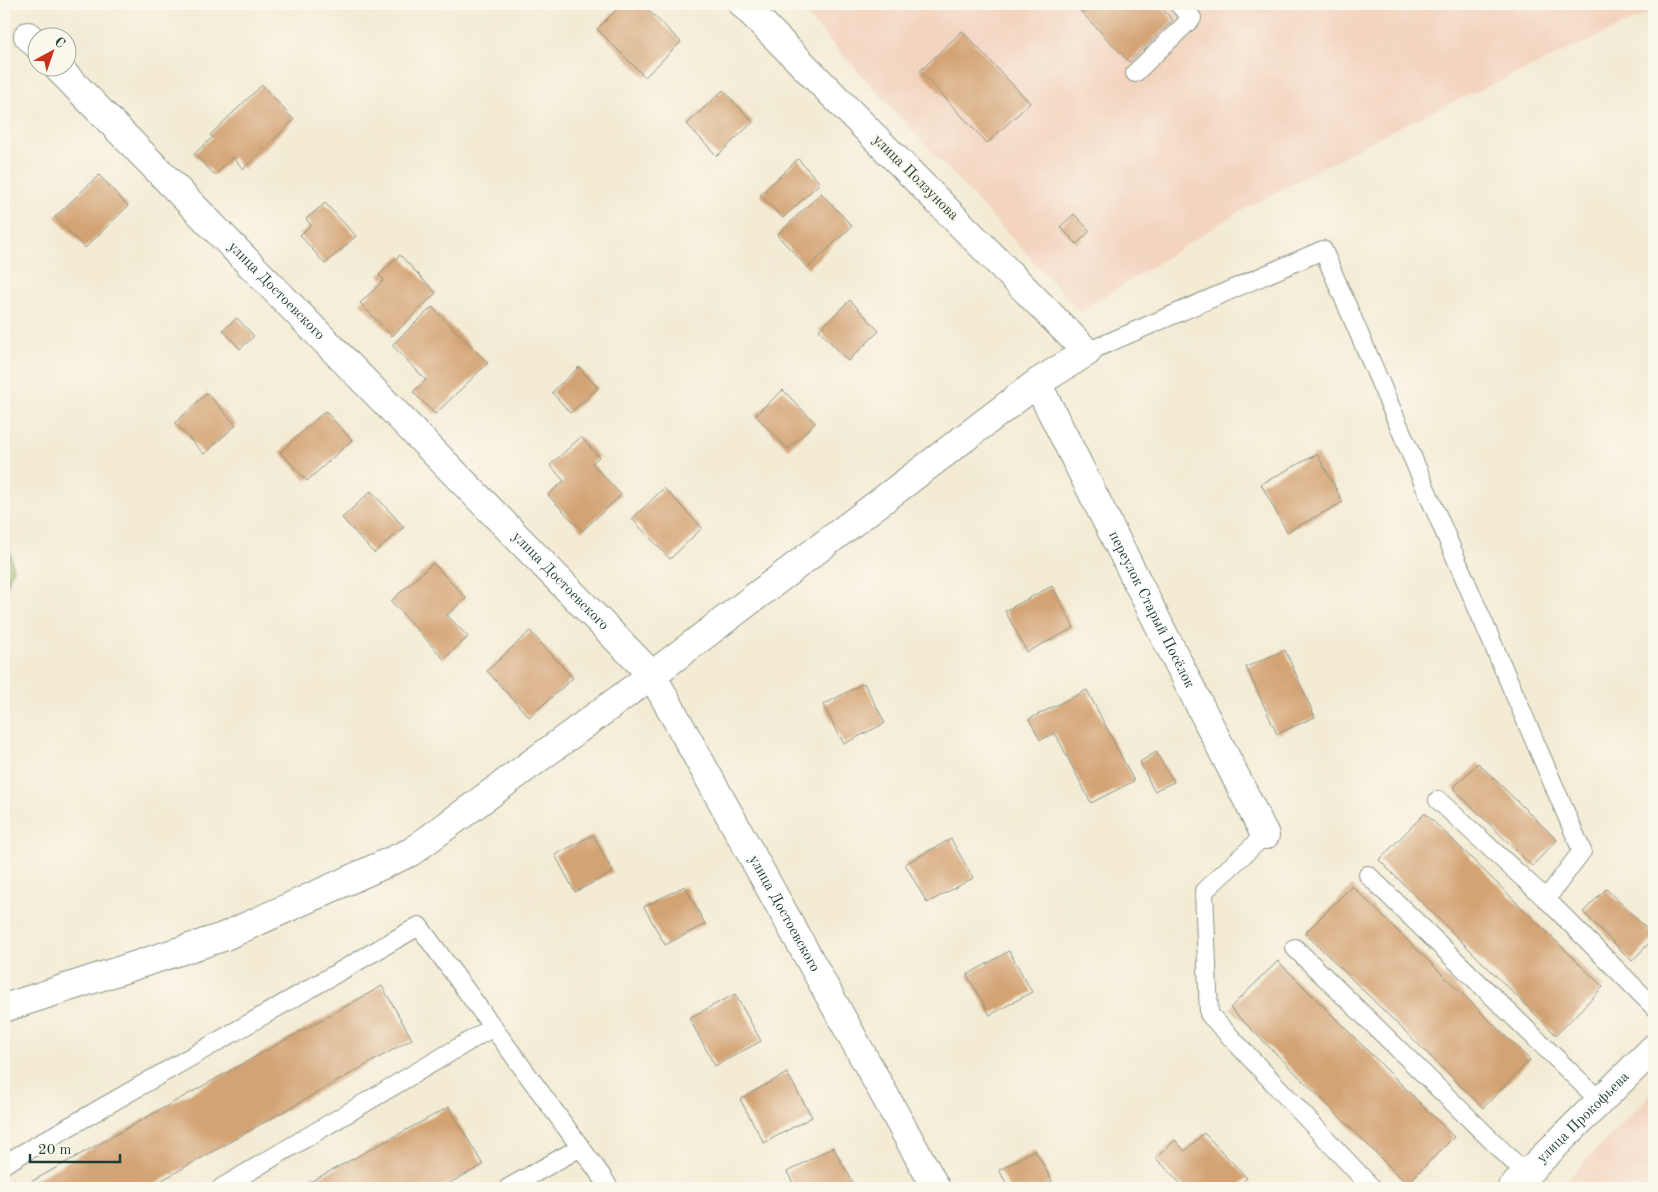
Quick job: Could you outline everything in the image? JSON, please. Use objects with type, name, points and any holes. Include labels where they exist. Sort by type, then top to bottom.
[{"type":"street","name":"улица Ползунова","points":[[743,4],[1087,352]]},
{"type":"street","name":"улица Достоевского","points":[[68,78],[652,675],[936,1188]]},
{"type":"street","points":[[4,1008],[223,937],[411,852],[652,675],[1037,383],[1087,352]]},
{"type":"street","name":"переулок Старый Посёлок","points":[[1037,383],[1265,836]]},
{"type":"street","name":"улица Прокофьева","points":[[1519,1181],[1654,1048]]},
{"type":"lane","points":[[1135,73],[1192,18],[1178,4]]},
{"type":"lane","points":[[1087,352],[1323,250],[1582,851],[1546,899]]},
{"type":"lane","points":[[1438,800],[1546,899],[1654,1007]]},
{"type":"lane","points":[[1265,836],[1204,891],[1209,1014],[1372,1188]]},
{"type":"lane","points":[[1368,875],[1600,1101]]},
{"type":"lane","points":[[4,1164],[419,926],[581,1147],[608,1188]]},
{"type":"lane","points":[[1295,948],[1519,1181]]},
{"type":"lane","points":[[221,1188],[493,1028]]},
{"type":"lane","points":[[508,1188],[581,1147]]},
{"type":"shaded area","points":[[796,4],[1654,4],[1654,11],[1392,130],[1235,214],[1080,312]]},
{"type":"shaded area","points":[[1654,1091],[1654,1188],[1559,1188]]},
{"type":"green space","points":[[4,520],[13,569],[4,595]]},
{"type":"building","points":[[622,4],[642,4],[681,42],[645,77],[597,29]]},
{"type":"building","points":[[1074,4],[1158,4],[1173,20],[1129,62]]},
{"type":"building","points":[[962,31],[1030,103],[987,143],[920,71]]},
{"type":"building","points":[[262,85],[294,120],[243,169],[233,157],[215,175],[194,154],[213,137],[210,135]]},
{"type":"building","points":[[723,90],[753,122],[717,156],[687,124]]},
{"type":"building","points":[[798,159],[820,183],[783,218],[760,195]]},
{"type":"building","points":[[99,175],[128,206],[85,248],[55,217]]},
{"type":"building","points":[[821,193],[852,226],[808,268],[777,235]]},
{"type":"building","points":[[325,203],[356,236],[325,264],[300,235],[311,225],[306,219]]},
{"type":"building","points":[[1074,214],[1090,231],[1077,244],[1060,227]]},
{"type":"building","points":[[400,255],[436,293],[392,336],[360,303],[384,280],[379,275]]},
{"type":"building","points":[[850,300],[879,331],[848,361],[819,330]]},
{"type":"building","points":[[432,307],[488,363],[435,414],[413,392],[426,380],[392,345]]},
{"type":"building","points":[[237,318],[254,336],[240,349],[223,330]]},
{"type":"building","points":[[579,367],[598,388],[570,413],[552,392]]},
{"type":"building","points":[[783,390],[815,423],[788,449],[755,415]]},
{"type":"building","points":[[207,393],[236,425],[204,454],[175,423]]},
{"type":"building","points":[[325,411],[352,440],[307,481],[280,452]]},
{"type":"building","points":[[581,437],[599,457],[592,463],[621,495],[582,531],[548,495],[564,481],[550,465]]},
{"type":"building","points":[[1317,454],[1343,502],[1287,532],[1261,484]]},
{"type":"building","points":[[664,488],[702,528],[670,559],[632,519]]},
{"type":"building","points":[[371,491],[404,527],[374,553],[342,518]]},
{"type":"building","points":[[433,563],[466,598],[447,615],[468,637],[444,659],[391,601]]},
{"type":"building","points":[[1052,586],[1074,628],[1027,652],[1005,611]]},
{"type":"building","points":[[530,631],[573,678],[529,717],[487,671]]},
{"type":"building","points":[[1285,650],[1315,717],[1277,734],[1246,667]]},
{"type":"building","points":[[864,683],[885,723],[844,744],[823,705]]},
{"type":"building","points":[[1087,690],[1134,781],[1091,803],[1055,733],[1040,740],[1029,719]]},
{"type":"building","points":[[1156,752],[1174,782],[1154,791],[1140,762]]},
{"type":"building","points":[[1478,763],[1557,840],[1532,866],[1453,788]]},
{"type":"building","points":[[1425,813],[1603,987],[1556,1035],[1379,860]]},
{"type":"building","points":[[593,835],[613,872],[575,892],[555,855]]},
{"type":"building","points":[[951,839],[973,878],[927,903],[905,864]]},
{"type":"building","points":[[685,886],[705,924],[665,945],[644,907]]},
{"type":"building","points":[[1352,886],[1530,1060],[1483,1108],[1305,933]]},
{"type":"building","points":[[1606,889],[1654,936],[1632,961],[1583,912]]},
{"type":"building","points":[[1009,951],[1032,992],[990,1015],[967,975]]},
{"type":"building","points":[[1278,961],[1454,1137],[1407,1184],[1230,1008]]},
{"type":"building","points":[[382,986],[412,1039],[148,1188],[20,1188]]},
{"type":"building","points":[[735,994],[761,1041],[715,1066],[689,1018]]},
{"type":"building","points":[[787,1073],[812,1117],[764,1143],[740,1099]]},
{"type":"building","points":[[449,1107],[483,1165],[440,1188],[299,1188]]},
{"type":"building","points":[[1204,1133],[1247,1178],[1236,1188],[1185,1188],[1156,1158],[1175,1140],[1185,1151]]},
{"type":"building","points":[[833,1147],[856,1188],[796,1188],[787,1172]]},
{"type":"building","points":[[1035,1150],[1052,1181],[1038,1188],[1009,1188],[999,1170]]}]
